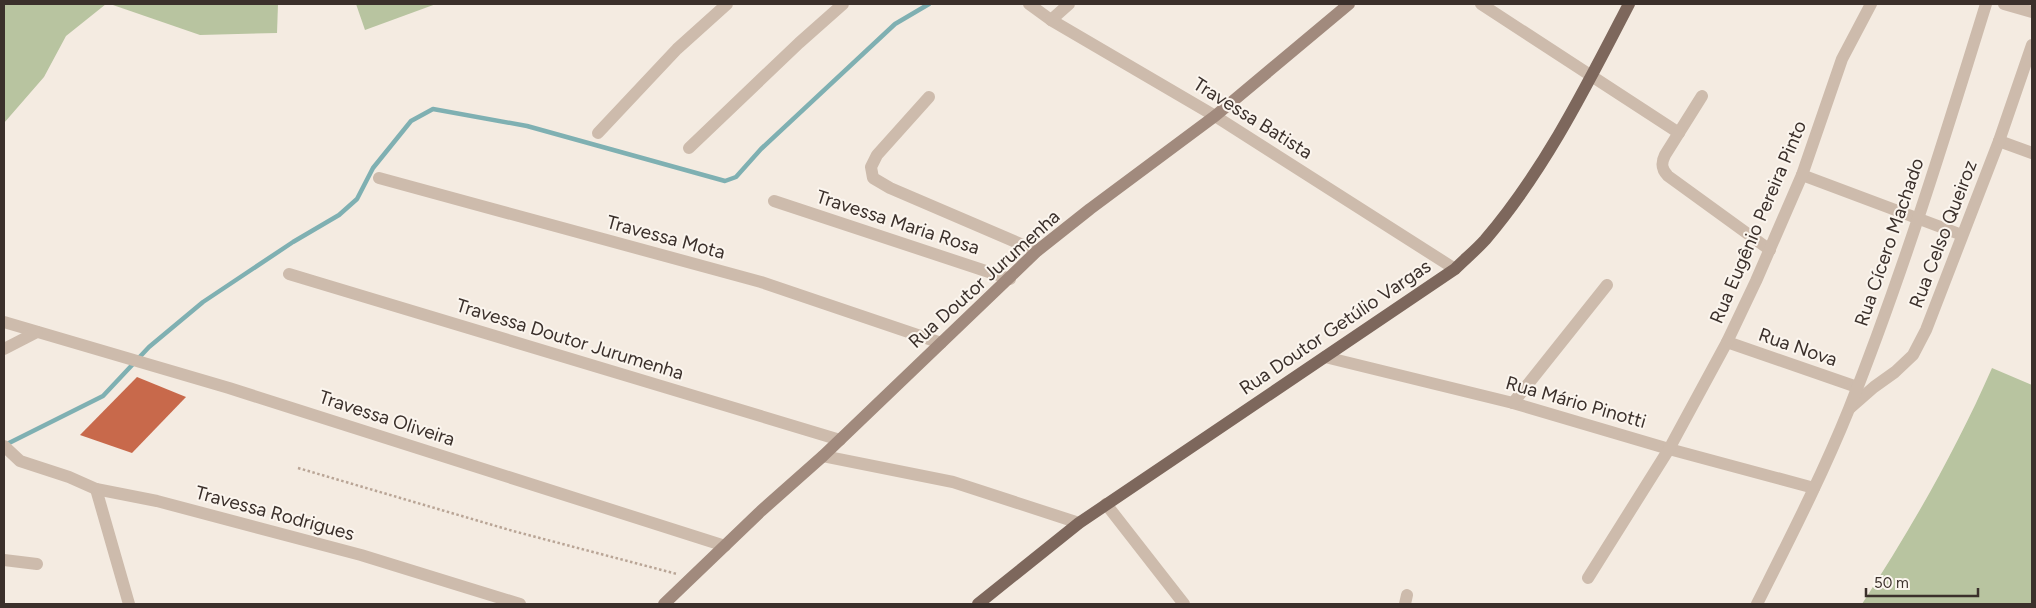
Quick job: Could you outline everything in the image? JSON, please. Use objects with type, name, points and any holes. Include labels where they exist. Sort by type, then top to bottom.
[{"type":"main road","name":"Rua Doutor Jurumenha","points":[[664,604],[824,456],[1038,251],[1090,209],[1215,116],[1349,4]]},
{"type":"main road","name":"Rua Doutor Getúlio Vargas","points":[[978,604],[1079,523],[1106,504],[1455,269],[1484,240],[1515,200],[1552,145],[1629,4]]},
{"type":"street","points":[[598,133],[677,49],[727,4]]},
{"type":"street","points":[[689,148],[799,43],[843,4]]},
{"type":"street","name":"Travessa Batista","points":[[1029,4],[1051,20],[1215,116],[1455,269]]},
{"type":"street","points":[[1051,20],[1069,4]]},
{"type":"street","points":[[1481,4],[1679,133]]},
{"type":"street","name":"Rua Eugênio Pereira Pinto","points":[[1588,578],[1669,449],[1727,342],[1770,250],[1802,175],[1842,59],[1871,4]]},
{"type":"street","name":"Rua Cícero Machado","points":[[1814,488],[1848,410],[1919,220],[1986,4]]},
{"type":"street","points":[[2004,4],[2032,12]]},
{"type":"street","name":"Rua Celso Queiroz","points":[[1848,410],[1913,355],[1926,330],[1999,141],[2032,45]]},
{"type":"street","points":[[1702,96],[1662,163],[1665,173],[1770,250]]},
{"type":"street","points":[[929,97],[877,155],[871,167],[873,178],[890,188],[1038,251]]},
{"type":"street","points":[[1999,141],[2032,153]]},
{"type":"street","points":[[1802,175],[1962,235]]},
{"type":"street","name":"Travessa Mota","points":[[379,178],[761,282],[941,343]]},
{"type":"street","name":"Travessa Maria Rosa","points":[[774,201],[1010,279]]},
{"type":"street","name":"Travessa Doutor Jurumenha","points":[[289,274],[840,440]]},
{"type":"street","points":[[1513,403],[1607,285]]},
{"type":"street","name":"Travessa Oliveira","points":[[4,322],[247,393],[725,546]]},
{"type":"street","points":[[4,350],[37,332]]},
{"type":"street","name":"Rua Nova","points":[[1727,342],[1857,387]]},
{"type":"street","name":"Rua Mário Pinotti","points":[[1325,357],[1513,403],[1669,449],[1814,488]]},
{"type":"street","name":"Travessa Rodrigues","points":[[4,446],[20,461],[69,476],[96,489],[157,501],[361,555],[520,604]]},
{"type":"street","points":[[824,456],[953,482],[1079,523]]},
{"type":"street","points":[[1757,604],[1814,488]]},
{"type":"street","points":[[96,489],[129,604]]},
{"type":"street","points":[[1106,504],[1184,604]]},
{"type":"street","points":[[4,560],[36,564]]},
{"type":"path","points":[[298,468],[575,548],[692,577]]},
{"type":"green space","points":[[4,4],[106,4],[66,36],[44,77],[4,123]]},
{"type":"green space","points":[[110,4],[278,4],[277,33],[200,35]]},
{"type":"green space","points":[[356,4],[436,4],[365,30]]},
{"type":"green space","points":[[1992,368],[2032,385],[2032,604],[1862,604],[1932,489]]},
{"type":"building","points":[[137,377],[186,397],[132,453],[80,435]]},
{"type":"waterway","points":[[5,445],[103,396],[149,347],[203,302],[293,242],[339,215],[357,199],[373,168],[411,121],[433,109],[527,126],[725,181],[736,177],[761,149],[895,24],[929,4]]}]
